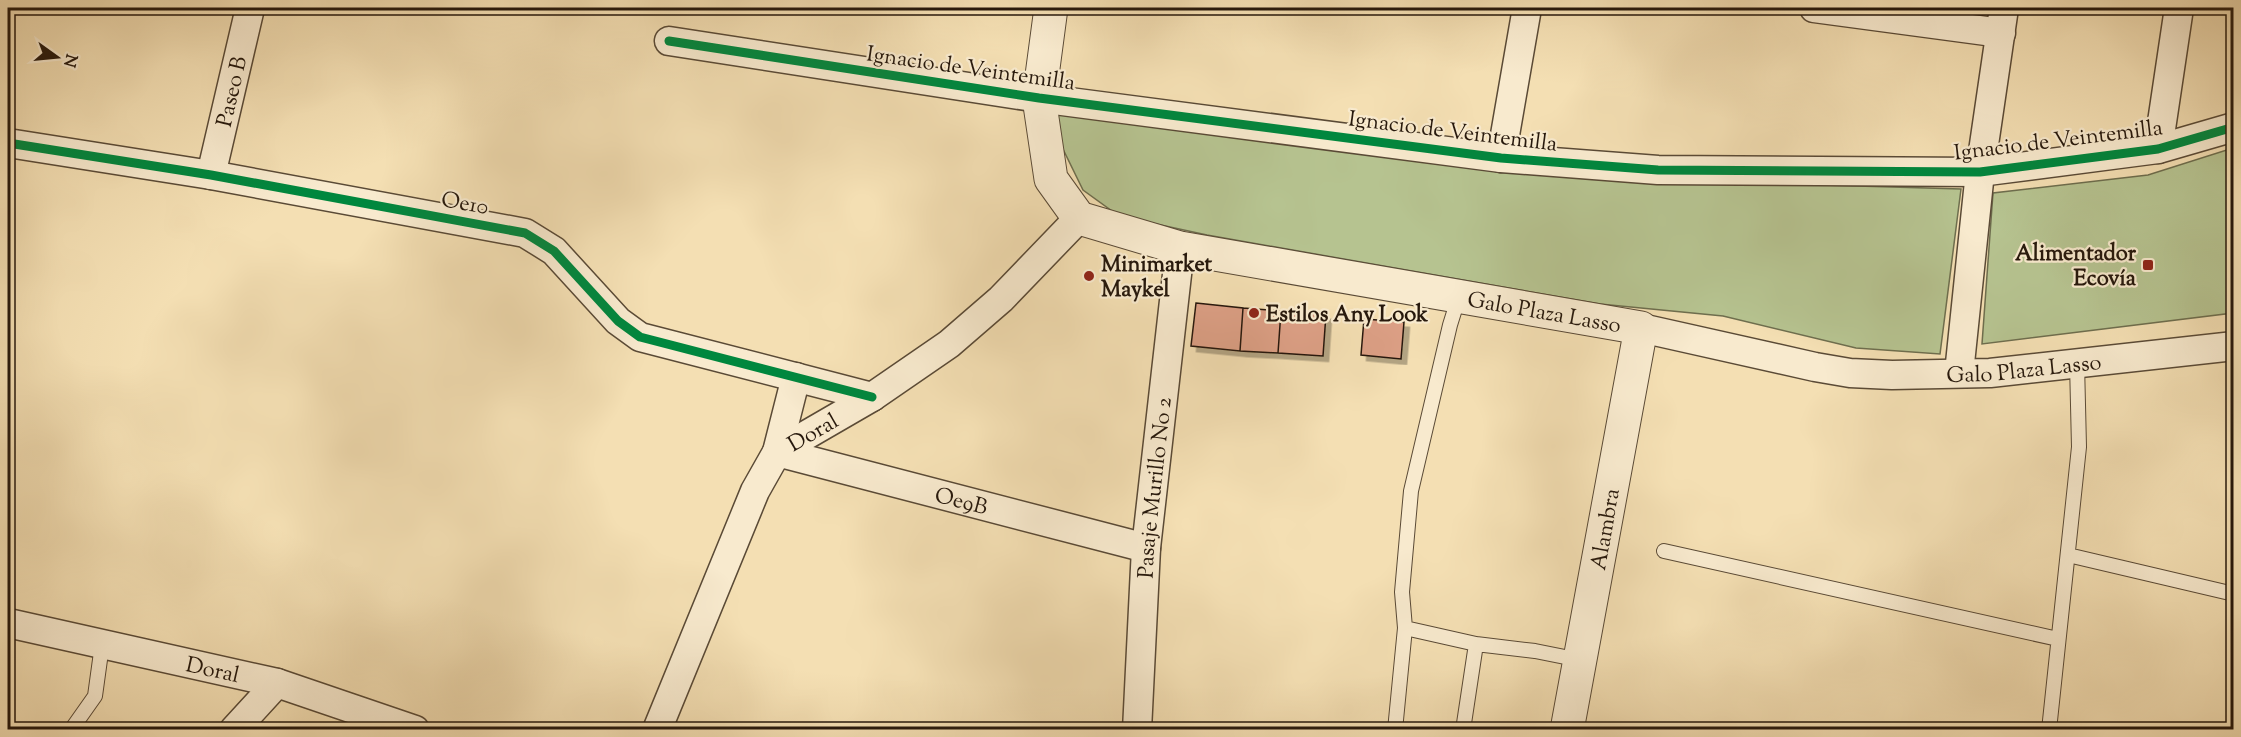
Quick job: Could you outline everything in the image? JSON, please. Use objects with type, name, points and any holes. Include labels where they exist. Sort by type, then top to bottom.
[{"type":"street","name":"Paseo B","points":[[210,175],[250,8]]},
{"type":"street","points":[[1051,8],[1039,98],[1051,179],[1079,218]]},
{"type":"street","points":[[1501,158],[1527,8]]},
{"type":"street","points":[[1819,8],[2002,20],[1980,172],[1959,374]]},
{"type":"street","points":[[2158,149],[2179,8]]},
{"type":"street","name":"Ignacio de Veintemilla","points":[[669,41],[1039,98],[1501,158],[1658,170],[1980,172],[2158,149],[2234,128]]},
{"type":"street","name":"Oe10","points":[[8,143],[210,175],[525,233],[554,251],[618,321],[640,337],[872,397]]},
{"type":"street","name":"Galo Plaza Lasso","points":[[1079,218],[1180,248],[1641,328],[1850,373],[1892,375],[1990,373],[2234,346]]},
{"type":"street","name":"Doral","points":[[657,729],[755,491],[777,452],[872,397],[949,344],[1001,299],[1079,218]]},
{"type":"street","name":"Pasaje Murillo No 2","points":[[1137,729],[1146,548],[1180,248]]},
{"type":"street","name":"Alambra","points":[[1567,729],[1641,328]]},
{"type":"street","points":[[777,452],[796,377]]},
{"type":"street","name":"Oe9B","points":[[777,452],[1146,548]]},
{"type":"street","name":"Doral","points":[[8,623],[277,683],[416,729]]},
{"type":"street","points":[[234,729],[277,683]]},
{"type":"lane","points":[[1395,729],[1405,628],[1402,592],[1411,491],[1450,325],[1459,296]]},
{"type":"lane","points":[[2049,729],[2079,447],[2077,363]]},
{"type":"lane","points":[[1664,551],[2058,639]]},
{"type":"lane","points":[[2068,555],[2234,594]]},
{"type":"lane","points":[[1405,628],[1476,644],[1535,651],[1580,660]]},
{"type":"lane","points":[[1463,729],[1476,644]]},
{"type":"lane","points":[[71,729],[95,696],[102,645]]},
{"type":"green space","points":[[1054,104],[1648,180],[1961,189],[1940,354],[1856,348],[1723,316],[1600,304],[1207,235],[1119,216],[1083,190],[1061,145]]},
{"type":"green space","points":[[2233,148],[2233,313],[1982,344],[1993,193],[2148,175]]},
{"type":"building","points":[[1196,303],[1243,308],[1240,351],[1191,346]]},
{"type":"building","points":[[1243,308],[1281,311],[1278,353],[1240,351]]},
{"type":"building","points":[[1281,311],[1326,314],[1323,356],[1278,353]]},
{"type":"building","points":[[1364,319],[1404,322],[1401,359],[1361,355]]},
{"type":"cycle path","points":[[669,41],[1039,98],[1501,158],[1658,170],[1980,172],[2158,149],[2234,127]]},
{"type":"cycle path","points":[[8,143],[211,175],[525,233],[554,251],[618,321],[640,337],[872,397]]},
{"type":"place","name":"Alimentador Ecovía","points":[[2148,265]]},
{"type":"place","name":"Minimarket Maykel","points":[[1089,276]]},
{"type":"place","name":"Estilos Any Look","points":[[1254,313]]}]
